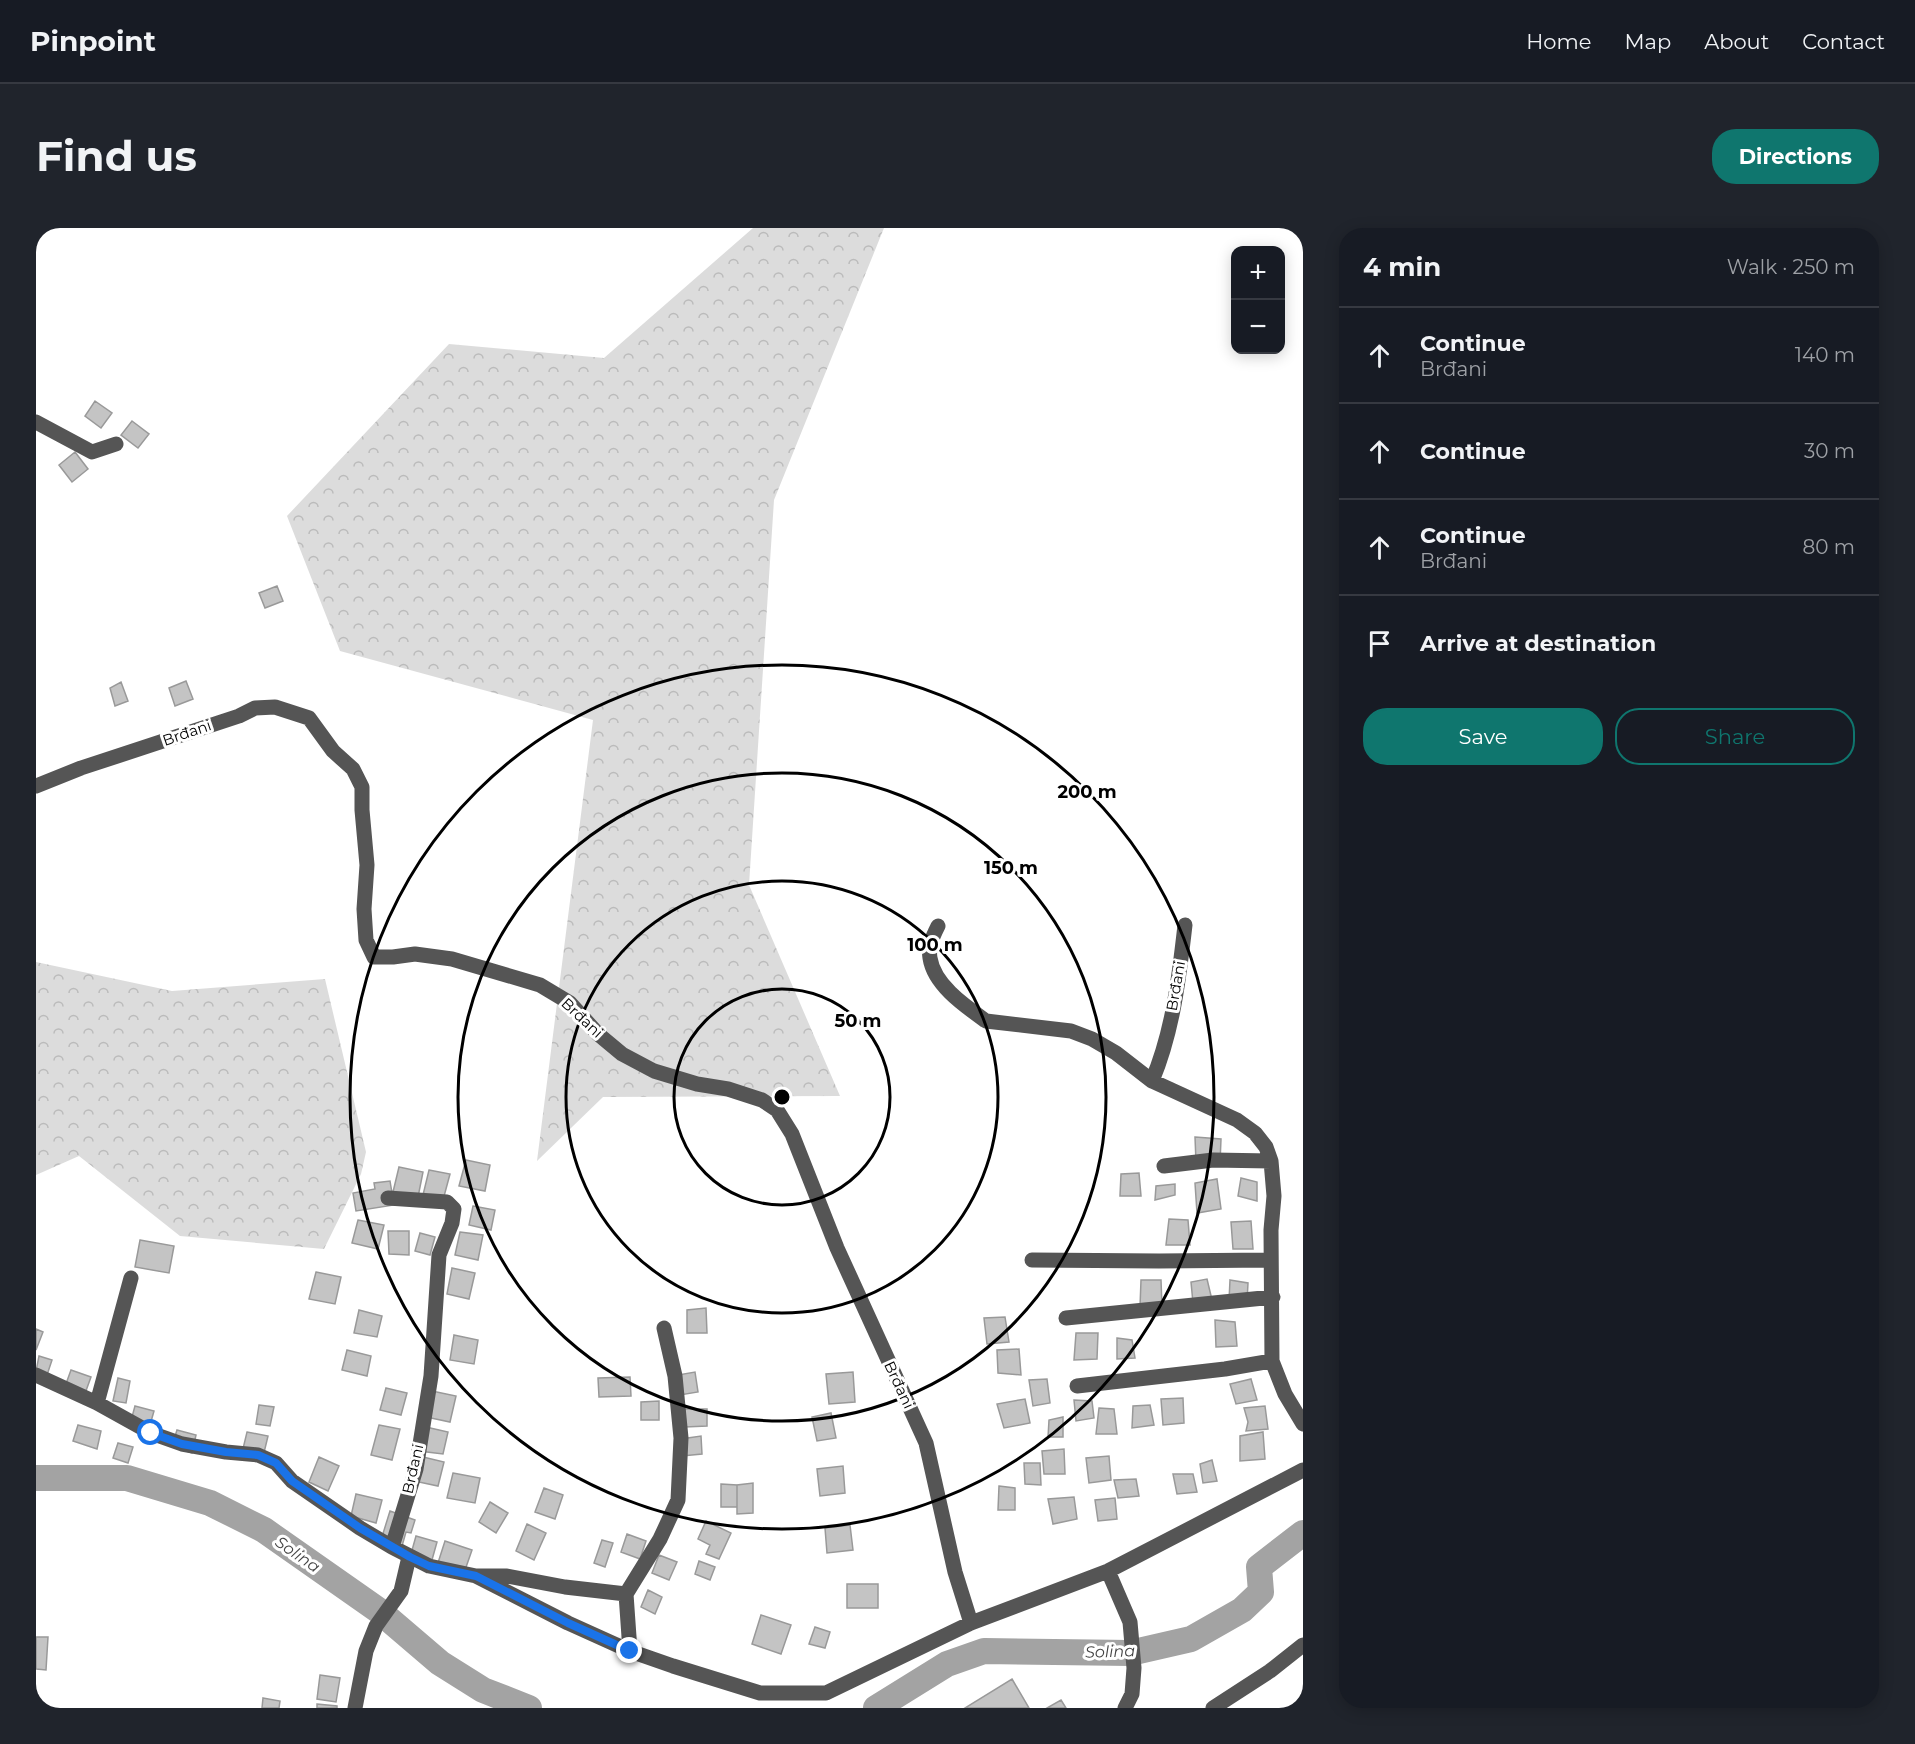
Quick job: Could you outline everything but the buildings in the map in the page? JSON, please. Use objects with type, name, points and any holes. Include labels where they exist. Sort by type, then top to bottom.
[{"type":"street","points":[[36,422],[92,452],[116,444]]},
{"type":"street","name":"Brđani","points":[[36,786],[81,768],[218,723],[255,708],[275,707],[309,718],[333,751],[353,769],[362,787],[367,865],[364,909],[366,940],[374,957],[415,954],[452,959],[540,985],[570,1003],[598,1034],[622,1054],[654,1071],[697,1084],[728,1089],[762,1100],[777,1110],[792,1134],[837,1248],[926,1443],[955,1572],[971,1623]]},
{"type":"street","name":"Brđani","points":[[1152,1081],[1164,1052],[1178,983],[1185,925]]},
{"type":"street","points":[[938,926],[931,941],[930,958],[938,976],[948,989],[986,1021],[1071,1031],[1092,1039],[1116,1053],[1152,1081],[1237,1120],[1255,1133],[1266,1147],[1271,1161],[1274,1196],[1270,1260],[1273,1298],[1272,1361],[1285,1394],[1303,1424]]},
{"type":"street","points":[[1164,1166],[1213,1160],[1271,1161]]},
{"type":"street","name":"Brđani","points":[[388,1198],[447,1202],[454,1209],[452,1223],[439,1255],[431,1376],[416,1469],[392,1547]]},
{"type":"street","points":[[1032,1260],[1159,1262],[1270,1260]]},
{"type":"street","points":[[97,1403],[131,1278]]},
{"type":"street","points":[[1066,1318],[1273,1298]]},
{"type":"street","points":[[630,1651],[626,1594],[660,1539],[678,1500],[681,1438],[675,1376],[664,1328]]},
{"type":"street","points":[[1077,1386],[1225,1369],[1272,1361]]},
{"type":"street","points":[[36,1375],[97,1403],[151,1433],[182,1444],[258,1455],[276,1463],[292,1481],[392,1547],[429,1566],[476,1576],[507,1576],[566,1587],[626,1594]]},
{"type":"street","points":[[476,1576],[568,1623],[630,1651],[760,1693],[826,1693],[971,1623],[1108,1570],[1303,1470]]},
{"type":"street","points":[[355,1708],[366,1650],[376,1626],[401,1591],[410,1557]]},
{"type":"street","points":[[1108,1570],[1130,1622],[1134,1668],[1132,1694],[1125,1708]]},
{"type":"street","points":[[1213,1708],[1270,1671],[1303,1645]]},
{"type":"green space","points":[[753,228],[884,228],[774,500],[749,885],[840,1096],[603,1097],[537,1161],[593,720],[340,651],[287,516],[449,344],[604,358]]},
{"type":"green space","points":[[36,962],[172,991],[325,979],[366,1152],[361,1174],[324,1249],[180,1236],[79,1156],[36,1175]]},
{"type":"waterway","name":"Solina","points":[[36,1478],[127,1478],[210,1503],[264,1530],[378,1610],[440,1663],[483,1690],[529,1708]]},
{"type":"waterway","name":"Solina","points":[[876,1708],[947,1664],[984,1651],[1130,1653],[1191,1639],[1242,1610],[1261,1592],[1259,1567],[1303,1533]]},
{"type":"route","points":[[151,1433],[182,1444],[258,1455],[276,1463],[292,1481],[360,1528],[410,1557],[429,1566],[476,1576],[568,1623],[630,1651]]}]
